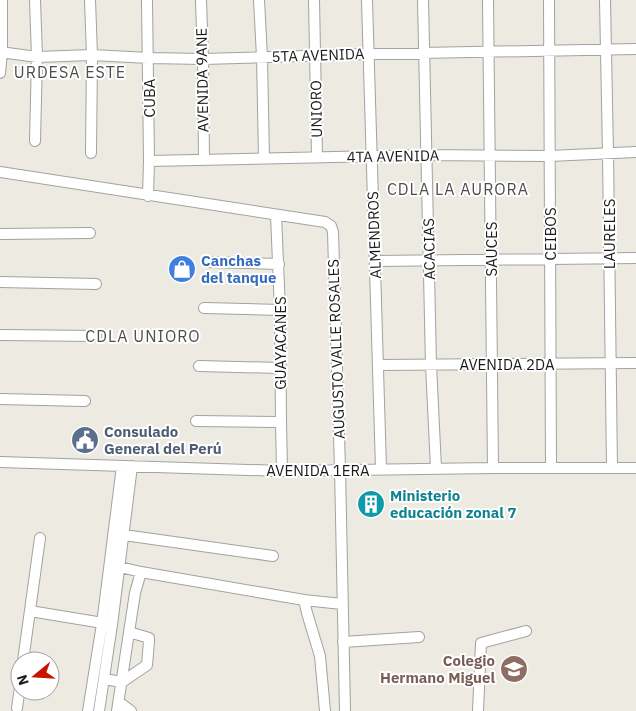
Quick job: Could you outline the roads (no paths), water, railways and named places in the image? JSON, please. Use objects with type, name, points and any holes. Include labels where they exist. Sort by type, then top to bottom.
[{"type":"street","points":[[0,73],[2,0]]},
{"type":"street","points":[[35,141],[36,0]]},
{"type":"street","points":[[90,0],[92,55],[91,153]]},
{"type":"street","name":"CUBA","points":[[147,0],[150,161],[148,196]]},
{"type":"street","name":"AVENIDA 9ANE","points":[[200,0],[203,59],[204,160]]},
{"type":"street","points":[[259,0],[264,158]]},
{"type":"street","name":"UNIORO","points":[[314,0],[317,157]]},
{"type":"street","name":"ALMENDROS","points":[[367,0],[381,469]]},
{"type":"street","name":"ACACIAS","points":[[422,0],[431,365],[436,468]]},
{"type":"street","name":"SAUCES","points":[[488,0],[493,468]]},
{"type":"street","name":"CEIBOS","points":[[549,0],[552,467]]},
{"type":"street","name":"LAURELES","points":[[605,0],[612,468]]},
{"type":"street","name":"5TA AVENIDA","points":[[1,52],[37,57],[92,55],[203,59],[636,49]]},
{"type":"street","name":"4TA AVENIDA","points":[[150,161],[426,155],[550,156],[636,152]]},
{"type":"street","points":[[0,172],[276,215]]},
{"type":"street","name":"AUGUSTO VALLE ROSALES","points":[[276,215],[325,222],[331,226],[340,469],[345,711]]},
{"type":"street","name":"GUAYACANES","points":[[276,215],[279,264],[282,471]]},
{"type":"street","points":[[0,234],[90,234]]},
{"type":"street","points":[[374,261],[636,258]]},
{"type":"street","points":[[206,262],[279,264]]},
{"type":"street","points":[[0,282],[96,284]]},
{"type":"street","points":[[204,308],[280,310]]},
{"type":"street","points":[[0,335],[96,336]]},
{"type":"street","name":"AVENIDA 2DA","points":[[378,365],[636,363]]},
{"type":"street","points":[[199,366],[280,368]]},
{"type":"street","points":[[0,399],[86,401]]},
{"type":"street","points":[[196,421],[281,422]]},
{"type":"street","name":"AVENIDA 1ERA","points":[[0,462],[282,471],[552,467],[636,468]]},
{"type":"street","points":[[88,711],[120,567],[124,535],[127,466]]},
{"type":"street","points":[[99,711],[104,679],[107,624],[127,466]]},
{"type":"street","points":[[124,535],[273,556]]},
{"type":"street","points":[[25,651],[40,538]]},
{"type":"street","points":[[120,567],[304,600],[342,604]]},
{"type":"street","points":[[131,711],[118,706],[136,588],[141,572]]},
{"type":"street","points":[[304,600],[320,656],[325,711]]},
{"type":"street","points":[[30,611],[107,624]]},
{"type":"street","points":[[478,711],[480,643],[526,631]]},
{"type":"street","points":[[104,679],[122,682],[147,665],[149,638],[129,632]]},
{"type":"street","points":[[343,642],[419,637]]},
{"type":"street","points":[[17,708],[18,701]]},
{"type":"place","name":"Canchas del tanque","points":[[182,269]]},
{"type":"place","name":"Consulado General del Perú","points":[[85,440]]},
{"type":"place","name":"Ministerio educación zonal 7","points":[[371,504]]},
{"type":"place","name":"Colegio Hermano Miguel","points":[[514,669]]},
{"type":"district","name":"URDESA ESTE","points":[[70,72]]},
{"type":"district","name":"CDLA LA AURORA","points":[[458,189]]},
{"type":"district","name":"CDLA UNIORO","points":[[143,336]]}]
